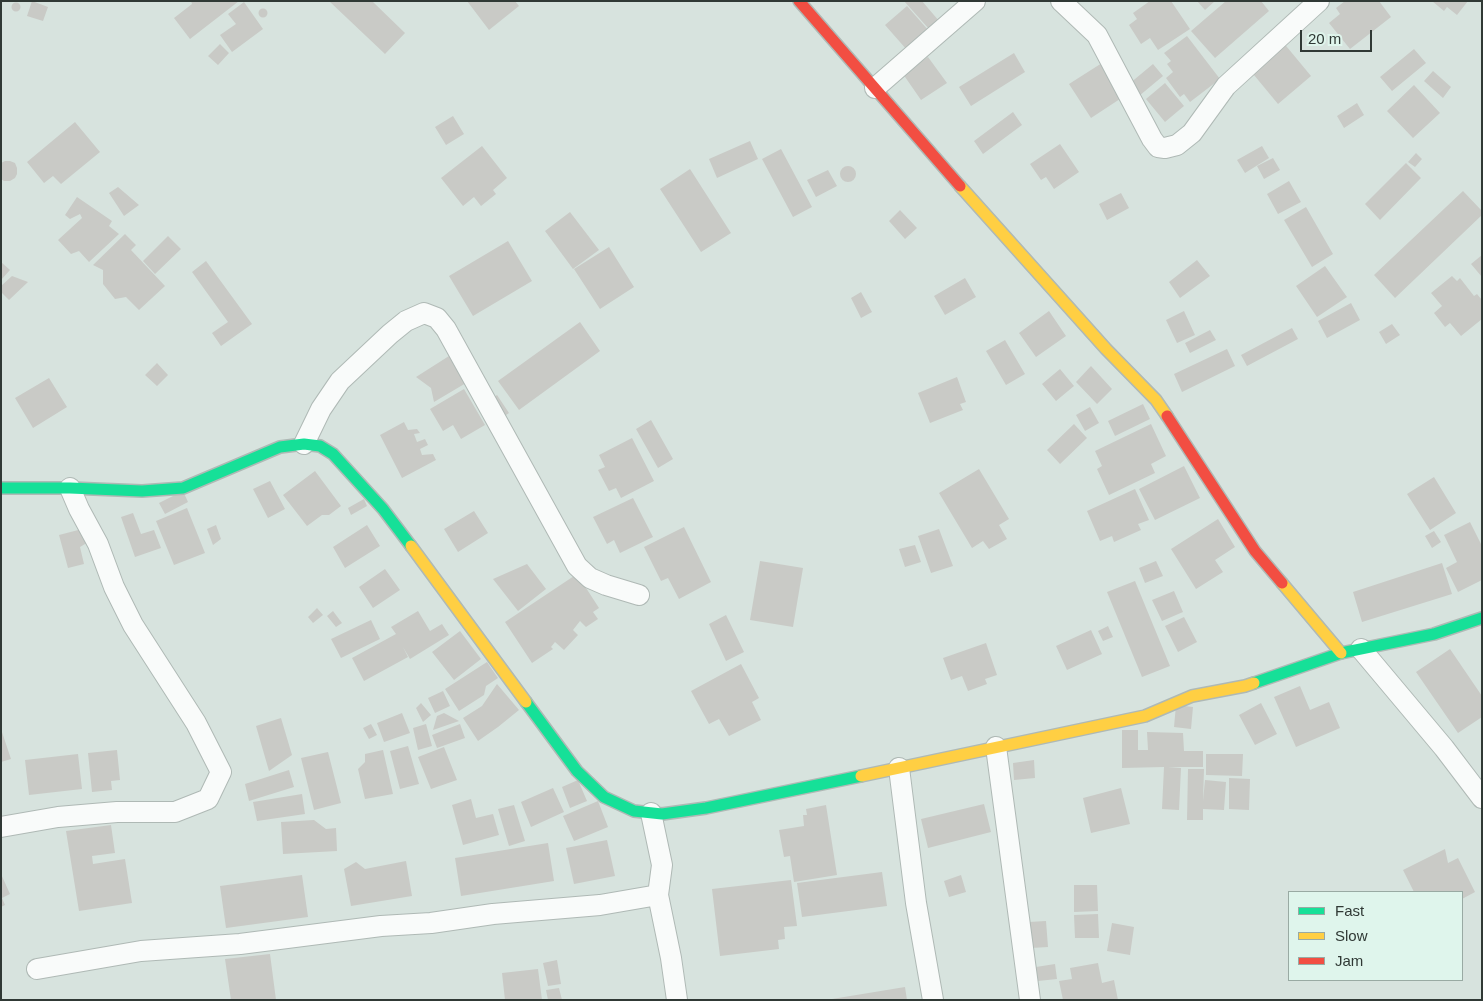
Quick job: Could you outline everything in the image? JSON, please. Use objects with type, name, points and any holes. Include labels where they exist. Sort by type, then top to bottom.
[{"type":"street","points":[[800,1],[1012,245],[1106,349],[1156,400],[1255,551],[1341,653]]},
{"type":"street","points":[[875,88],[974,1]]},
{"type":"street","points":[[1061,1],[1097,35],[1152,139],[1158,147],[1164,148],[1177,145],[1192,133],[1226,86],[1319,1]]},
{"type":"street","points":[[304,444],[321,409],[347,374],[406,321],[424,313],[437,318],[446,330],[577,566],[590,578],[606,586],[639,595]]},
{"type":"street","points":[[1,488],[142,490],[183,488],[280,447],[304,444],[320,446],[333,454],[383,509],[577,771],[604,797],[634,811],[662,814],[706,808],[1145,716],[1192,696],[1244,686],[1341,653],[1434,634],[1482,618]]},
{"type":"street","points":[[1,827],[58,817],[117,812],[175,812],[208,798],[222,772],[196,723],[133,625],[114,587],[98,544],[70,488]]},
{"type":"street","points":[[1361,649],[1444,748],[1482,798]]},
{"type":"street","points":[[996,747],[1030,1000]]},
{"type":"street","points":[[899,768],[916,903],[933,1000]]},
{"type":"street","points":[[651,813],[662,865],[658,895],[671,958],[677,1000]]},
{"type":"street","points":[[37,969],[142,951],[240,944],[381,926],[431,923],[493,914],[600,905],[658,895]]},
{"type":"building","points":[[32,1],[48,7],[43,21],[27,16]]},
{"type":"building","points":[[191,1],[239,1],[190,39],[174,18],[192,4]]},
{"type":"building","points":[[329,1],[372,1],[405,33],[385,54]]},
{"type":"building","points":[[467,1],[515,1],[519,6],[489,30]]},
{"type":"building","points":[[904,1],[922,1],[939,21],[929,29]]},
{"type":"building","points":[[1150,1],[1171,1],[1190,29],[1158,50],[1150,38],[1141,44],[1129,25],[1137,19],[1133,13]]},
{"type":"building","points":[[1197,1],[1215,1],[1205,10]]},
{"type":"building","points":[[1226,1],[1261,1],[1269,11],[1215,58],[1191,31]]},
{"type":"building","points":[[1345,1],[1379,1],[1391,17],[1350,49],[1329,23],[1340,14],[1336,8]]},
{"type":"building","points":[[1432,1],[1468,1],[1457,15],[1447,7],[1444,11]]},
{"type":"building","points":[[16,2],[21,7],[16,12],[11,7]]},
{"type":"building","points":[[244,2],[263,29],[232,52],[220,35],[236,24],[228,14]]},
{"type":"building","points":[[907,6],[929,31],[907,50],[885,25]]},
{"type":"building","points":[[263,8],[268,13],[263,18],[258,13]]},
{"type":"building","points":[[1187,36],[1220,79],[1190,102],[1184,94],[1180,97],[1166,78],[1173,72],[1167,64],[1171,61],[1164,53]]},
{"type":"building","points":[[1282,41],[1311,76],[1278,104],[1249,69]]},
{"type":"building","points":[[220,44],[229,53],[218,65],[208,56]]},
{"type":"building","points":[[1414,49],[1426,63],[1392,91],[1380,77]]},
{"type":"building","points":[[1014,53],[1025,72],[971,106],[959,87]]},
{"type":"building","points":[[928,57],[947,83],[921,100],[903,74]]},
{"type":"building","points":[[1102,63],[1123,97],[1091,118],[1069,84]]},
{"type":"building","points":[[1153,64],[1163,76],[1139,96],[1129,84]]},
{"type":"building","points":[[1433,71],[1451,87],[1443,98],[1424,81]]},
{"type":"building","points":[[1165,83],[1184,106],[1165,122],[1146,99]]},
{"type":"building","points":[[1414,85],[1440,113],[1413,138],[1387,111]]},
{"type":"building","points":[[1357,103],[1364,115],[1344,128],[1337,116]]},
{"type":"building","points":[[1013,112],[1022,125],[983,154],[974,141]]},
{"type":"building","points":[[453,116],[464,134],[446,145],[435,127]]},
{"type":"building","points":[[75,122],[100,152],[61,184],[53,176],[44,183],[27,162]]},
{"type":"building","points":[[750,141],[758,159],[717,178],[709,159]]},
{"type":"building","points":[[1060,144],[1079,172],[1054,189],[1046,177],[1041,180],[1030,164]]},
{"type":"building","points":[[482,146],[507,178],[493,190],[496,194],[481,206],[474,197],[463,206],[441,178]]},
{"type":"building","points":[[1262,146],[1269,158],[1245,173],[1237,160]]},
{"type":"building","points":[[781,149],[812,207],[793,217],[762,159]]},
{"type":"building","points":[[1416,153],[1422,159],[1415,167],[1408,162]]},
{"type":"building","points":[[1273,158],[1280,170],[1264,179],[1257,166]]},
{"type":"building","points":[[5,161],[15,163],[17,168],[15,178],[10,181],[1,179],[1,163]]},
{"type":"building","points":[[1406,163],[1421,178],[1380,220],[1365,204]]},
{"type":"building","points":[[845,166],[851,166],[856,171],[854,180],[845,182],[840,177],[840,171]]},
{"type":"building","points":[[690,169],[731,233],[701,252],[660,189]]},
{"type":"building","points":[[828,170],[837,186],[816,197],[807,180]]},
{"type":"building","points":[[1289,181],[1301,202],[1278,214],[1267,194]]},
{"type":"building","points":[[118,187],[139,205],[124,216],[109,193]]},
{"type":"building","points":[[1463,191],[1482,211],[1482,215],[1395,298],[1374,275]]},
{"type":"building","points":[[1121,193],[1129,208],[1107,220],[1099,204]]},
{"type":"building","points":[[77,197],[112,221],[109,226],[119,234],[89,262],[79,251],[71,254],[58,240],[82,218],[80,214],[70,219],[65,215]]},
{"type":"building","points":[[1306,207],[1333,254],[1312,267],[1284,220]]},
{"type":"building","points":[[900,210],[917,228],[905,239],[889,221]]},
{"type":"building","points":[[570,212],[599,250],[573,269],[545,231]]},
{"type":"building","points":[[125,234],[136,245],[131,250],[165,286],[139,310],[126,297],[115,299],[103,284],[103,270],[93,265]]},
{"type":"building","points":[[168,236],[181,249],[155,274],[143,261]]},
{"type":"building","points":[[508,241],[532,281],[473,316],[449,276]]},
{"type":"building","points":[[609,247],[634,287],[600,309],[574,269]]},
{"type":"building","points":[[1482,255],[1482,277],[1471,264]]},
{"type":"building","points":[[1197,260],[1210,276],[1180,298],[1169,282]]},
{"type":"building","points":[[206,261],[252,324],[221,346],[212,333],[228,322],[192,272]]},
{"type":"building","points":[[1,262],[10,270],[1,280]]},
{"type":"building","points":[[1325,266],[1347,297],[1317,317],[1296,286]]},
{"type":"building","points":[[12,276],[28,282],[9,300],[1,292],[1,286]]},
{"type":"building","points":[[1452,276],[1457,281],[1460,278],[1474,296],[1477,294],[1482,300],[1482,319],[1461,336],[1450,323],[1445,327],[1434,313],[1442,306],[1431,293]]},
{"type":"building","points":[[965,278],[976,297],[945,315],[934,296]]},
{"type":"building","points":[[861,292],[872,312],[861,318],[851,298]]},
{"type":"building","points":[[1351,303],[1360,320],[1327,338],[1318,321]]},
{"type":"building","points":[[1049,311],[1066,336],[1036,357],[1019,333]]},
{"type":"building","points":[[1184,311],[1195,335],[1177,343],[1166,320]]},
{"type":"building","points":[[580,322],[600,351],[519,410],[498,381]]},
{"type":"building","points":[[1392,324],[1400,335],[1386,344],[1379,332]]},
{"type":"building","points":[[1292,328],[1298,339],[1247,366],[1241,355]]},
{"type":"building","points":[[1210,330],[1216,340],[1190,353],[1185,343]]},
{"type":"building","points":[[1005,340],[1025,374],[1006,385],[986,351]]},
{"type":"building","points":[[1227,349],[1235,366],[1182,392],[1174,374]]},
{"type":"building","points":[[449,356],[466,383],[434,402],[431,388],[416,377]]},
{"type":"building","points":[[157,363],[168,375],[157,386],[145,375]]},
{"type":"building","points":[[1091,366],[1112,389],[1097,404],[1076,382]]},
{"type":"building","points":[[1060,369],[1074,386],[1056,401],[1042,384]]},
{"type":"building","points":[[957,377],[966,402],[960,404],[963,410],[930,423],[918,393]]},
{"type":"building","points":[[49,378],[67,407],[33,428],[15,398]]},
{"type":"building","points":[[464,389],[485,425],[461,439],[453,425],[443,431],[430,409]]},
{"type":"building","points":[[497,395],[509,413],[491,425],[479,408]]},
{"type":"building","points":[[1143,404],[1150,419],[1115,436],[1108,421]]},
{"type":"building","points":[[1090,407],[1099,423],[1085,431],[1076,415]]},
{"type":"building","points":[[651,420],[673,459],[658,468],[636,429]]},
{"type":"building","points":[[404,422],[408,430],[417,429],[420,433],[414,434],[417,442],[425,439],[428,445],[420,449],[422,455],[433,454],[436,460],[402,478],[380,435]]},
{"type":"building","points":[[1074,424],[1087,438],[1060,464],[1047,450]]},
{"type":"building","points":[[1151,424],[1166,456],[1151,464],[1155,473],[1109,495],[1097,469],[1102,466],[1095,451]]},
{"type":"building","points":[[632,438],[654,481],[621,498],[616,488],[609,491],[598,470],[605,467],[599,455]]},
{"type":"building","points":[[1184,466],[1200,498],[1155,520],[1139,489]]},
{"type":"building","points":[[979,469],[1009,519],[999,525],[1007,539],[989,549],[983,541],[972,548],[939,493]]},
{"type":"building","points":[[315,471],[341,506],[329,515],[322,515],[307,526],[283,495]]},
{"type":"building","points":[[1434,477],[1456,513],[1430,530],[1407,494]]},
{"type":"building","points":[[270,481],[285,509],[268,518],[253,489]]},
{"type":"building","points":[[1135,489],[1149,520],[1138,524],[1141,530],[1114,542],[1112,536],[1100,541],[1087,511]]},
{"type":"building","points":[[183,491],[188,502],[165,514],[159,503]]},
{"type":"building","points":[[633,498],[653,537],[620,553],[614,540],[607,544],[593,517]]},
{"type":"building","points":[[364,499],[367,506],[351,515],[348,508]]},
{"type":"building","points":[[187,508],[205,553],[174,565],[156,521]]},
{"type":"building","points":[[474,511],[488,533],[458,552],[444,529]]},
{"type":"building","points":[[133,513],[141,534],[154,530],[161,548],[135,557],[121,517]]},
{"type":"building","points":[[1218,519],[1235,547],[1215,560],[1223,572],[1196,589],[1171,549]]},
{"type":"building","points":[[1470,522],[1482,546],[1482,580],[1458,592],[1446,568],[1457,562],[1444,535]]},
{"type":"building","points":[[216,525],[221,539],[213,545],[207,529]]},
{"type":"building","points":[[367,525],[380,546],[345,568],[333,547]]},
{"type":"building","points":[[684,527],[711,582],[679,599],[668,578],[661,581],[644,547]]},
{"type":"building","points":[[86,528],[90,541],[80,547],[84,564],[68,568],[59,535]]},
{"type":"building","points":[[939,529],[953,566],[931,573],[918,536]]},
{"type":"building","points":[[1434,531],[1441,542],[1432,548],[1425,536]]},
{"type":"building","points":[[915,545],[921,562],[905,567],[899,549]]},
{"type":"building","points":[[760,561],[803,568],[793,627],[750,620]]},
{"type":"building","points":[[1156,561],[1163,576],[1145,583],[1139,568]]},
{"type":"building","points":[[1442,563],[1452,594],[1362,622],[1353,592]]},
{"type":"building","points":[[527,564],[546,589],[518,611],[493,579]]},
{"type":"building","points":[[385,569],[400,590],[373,608],[359,587]]},
{"type":"building","points":[[577,574],[599,608],[593,612],[598,619],[586,627],[580,621],[573,630],[578,635],[564,650],[555,642],[551,647],[553,649],[532,663],[505,622]]},
{"type":"building","points":[[1135,581],[1170,666],[1142,677],[1107,592]]},
{"type":"building","points":[[1174,591],[1183,612],[1162,621],[1152,600]]},
{"type":"building","points":[[317,608],[323,615],[313,623],[308,617]]},
{"type":"building","points":[[333,611],[342,623],[336,627],[327,616]]},
{"type":"building","points":[[418,611],[430,631],[442,624],[449,635],[410,659],[403,647],[408,657],[364,681],[352,658],[396,634],[391,627]]},
{"type":"building","points":[[726,615],[744,652],[726,661],[709,624]]},
{"type":"building","points":[[1184,617],[1197,642],[1178,652],[1165,626]]},
{"type":"building","points":[[371,620],[380,639],[341,658],[331,639]]},
{"type":"building","points":[[1108,626],[1113,637],[1103,641],[1098,631]]},
{"type":"building","points":[[1091,630],[1102,654],[1067,670],[1056,646]]},
{"type":"building","points":[[460,631],[481,659],[454,680],[432,652]]},
{"type":"building","points":[[986,643],[997,675],[985,679],[987,684],[968,691],[962,676],[951,680],[943,658]]},
{"type":"building","points":[[1450,649],[1482,696],[1482,717],[1458,733],[1416,672]]},
{"type":"building","points":[[487,662],[498,678],[486,686],[484,695],[459,711],[445,689]]},
{"type":"building","points":[[741,664],[759,698],[752,702],[761,720],[729,736],[719,719],[709,724],[691,691]]},
{"type":"building","points":[[497,684],[519,710],[478,741],[463,718],[482,706]]},
{"type":"building","points":[[1300,686],[1310,710],[1329,702],[1340,728],[1296,747],[1274,697]]},
{"type":"building","points":[[443,691],[450,706],[435,713],[428,698]]},
{"type":"building","points":[[421,703],[431,715],[423,722],[416,708]]},
{"type":"building","points":[[1261,703],[1277,734],[1255,745],[1239,715]]},
{"type":"building","points":[[1176,705],[1193,707],[1191,729],[1174,727]]},
{"type":"building","points":[[402,713],[410,733],[384,742],[377,723]]},
{"type":"building","points":[[444,713],[459,721],[433,730],[437,716]]},
{"type":"building","points":[[281,718],[292,755],[269,771],[256,726]]},
{"type":"building","points":[[371,724],[377,735],[369,739],[363,728]]},
{"type":"building","points":[[426,724],[432,746],[418,750],[413,728]]},
{"type":"building","points":[[460,724],[465,738],[437,748],[432,735]]},
{"type":"building","points":[[1,729],[11,759],[1,762]]},
{"type":"building","points":[[1122,730],[1138,730],[1138,750],[1148,750],[1147,732],[1183,733],[1184,751],[1203,751],[1203,767],[1168,767],[1181,768],[1179,810],[1162,809],[1164,767],[1122,768]]},
{"type":"building","points":[[408,746],[419,784],[400,789],[390,751]]},
{"type":"building","points":[[444,747],[457,780],[431,789],[418,757]]},
{"type":"building","points":[[117,750],[120,780],[111,781],[112,790],[92,792],[88,753]]},
{"type":"building","points":[[383,750],[393,794],[365,799],[358,769],[365,762],[365,754]]},
{"type":"building","points":[[328,752],[341,803],[314,810],[301,758]]},
{"type":"building","points":[[78,754],[82,789],[29,795],[25,760]]},
{"type":"building","points":[[1206,754],[1243,754],[1242,776],[1206,775]]},
{"type":"building","points":[[1034,760],[1035,778],[1014,780],[1013,763]]},
{"type":"building","points":[[1188,769],[1204,769],[1203,801],[1205,780],[1226,782],[1224,810],[1203,809],[1203,820],[1187,820]]},
{"type":"building","points":[[289,770],[294,787],[249,801],[245,784]]},
{"type":"building","points":[[1229,778],[1250,779],[1249,810],[1229,809]]},
{"type":"building","points":[[578,780],[587,801],[570,808],[562,787]]},
{"type":"building","points":[[553,788],[564,812],[531,827],[521,802]]},
{"type":"building","points":[[1121,788],[1130,824],[1091,833],[1083,798]]},
{"type":"building","points":[[302,794],[305,814],[257,821],[253,802]]},
{"type":"building","points":[[471,799],[476,818],[493,814],[499,835],[463,845],[452,805]]},
{"type":"building","points":[[598,801],[608,827],[574,841],[563,816]]},
{"type":"building","points":[[984,804],[991,832],[928,848],[921,819]]},
{"type":"building","points":[[514,805],[525,841],[509,846],[498,809]]},
{"type":"building","points":[[826,805],[837,875],[794,882],[790,856],[784,857],[779,830],[804,826],[803,815],[807,815],[806,809]]},
{"type":"building","points":[[314,820],[326,829],[336,828],[337,851],[283,854],[281,822]]},
{"type":"building","points":[[111,825],[115,853],[92,856],[93,864],[125,859],[132,903],[79,911],[66,831]]},
{"type":"building","points":[[607,840],[615,876],[574,884],[566,848]]},
{"type":"building","points":[[548,843],[554,881],[461,896],[455,858]]},
{"type":"building","points":[[1445,849],[1448,863],[1458,858],[1475,892],[1463,898],[1463,891],[1414,891],[1403,870]]},
{"type":"building","points":[[406,861],[412,896],[351,906],[344,869],[356,862],[365,869]]},
{"type":"building","points":[[882,872],[887,906],[802,917],[797,883]]},
{"type":"building","points":[[1,874],[10,894],[2,898],[5,905],[1,907]]},
{"type":"building","points":[[302,875],[308,917],[226,928],[220,886]]},
{"type":"building","points":[[961,875],[966,892],[949,897],[944,881]]},
{"type":"building","points":[[791,880],[797,926],[784,927],[785,939],[778,940],[779,949],[720,956],[712,889]]},
{"type":"building","points":[[1074,885],[1097,885],[1098,911],[1074,912]]},
{"type":"building","points":[[1098,914],[1099,938],[1075,938],[1074,915]]},
{"type":"building","points":[[1046,921],[1048,947],[1031,948],[1029,922]]},
{"type":"building","points":[[1112,923],[1134,927],[1130,955],[1107,951]]},
{"type":"building","points":[[270,954],[276,1000],[231,1000],[225,959]]},
{"type":"building","points":[[557,960],[561,984],[548,986],[543,963]]},
{"type":"building","points":[[1098,963],[1102,983],[1114,980],[1118,1000],[1063,1000],[1059,981],[1072,979],[1070,968]]},
{"type":"building","points":[[1055,964],[1057,979],[1038,981],[1036,967]]},
{"type":"building","points":[[538,969],[542,1000],[505,1000],[502,973]]},
{"type":"building","points":[[905,987],[907,1000],[832,1000],[832,999]]},
{"type":"building","points":[[559,988],[562,1000],[548,1000],[546,990]]},
{"type":"traffic: fast","points":[[1,488],[142,491],[183,488],[280,447],[304,444],[320,446],[333,454],[383,509],[411,546]]},
{"type":"traffic: fast","points":[[1254,683],[1341,653],[1434,634],[1482,618]]},
{"type":"traffic: fast","points":[[526,702],[577,771],[604,797],[634,811],[662,814],[706,808],[861,776]]},
{"type":"traffic: slow","points":[[960,186],[1106,349],[1156,400],[1167,416]]},
{"type":"traffic: slow","points":[[411,546],[526,702]]},
{"type":"traffic: slow","points":[[1282,583],[1341,653]]},
{"type":"traffic: slow","points":[[861,776],[1145,716],[1192,696],[1254,683]]},
{"type":"traffic: jam","points":[[799,1],[960,186]]},
{"type":"traffic: jam","points":[[1167,416],[1255,551],[1282,583]]}]
